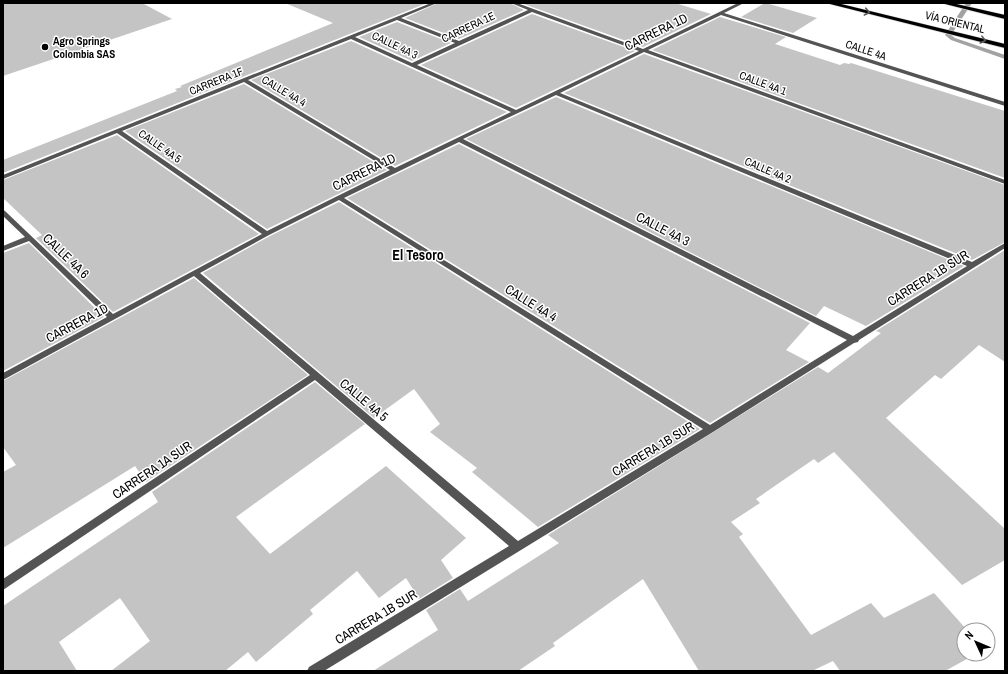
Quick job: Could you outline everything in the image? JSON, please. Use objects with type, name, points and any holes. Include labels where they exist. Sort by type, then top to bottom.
[{"type":"highway","name":"VÍA ORIENTAL","points":[[829,3],[1005,46]]},
{"type":"highway","name":"VÍA ORIENTAL","points":[[944,3],[1005,16]]},
{"type":"street","name":"CARRERA 1F","points":[[3,177],[434,3]]},
{"type":"street","name":"CALLE 4A 1","points":[[513,3],[1005,182]]},
{"type":"street","name":"CARRERA 1D","points":[[3,377],[267,234],[395,170],[722,14],[742,3]]},
{"type":"street","name":"CARRERA 1E","points":[[412,65],[532,10]]},
{"type":"street","name":"CALLE 4A","points":[[722,14],[1005,104]]},
{"type":"street","points":[[397,18],[459,43]]},
{"type":"street","name":"CALLE 4A 3","points":[[351,37],[516,112]]},
{"type":"street","name":"CALLE 4A 4","points":[[244,80],[395,170]]},
{"type":"street","name":"CALLE 4A 2","points":[[556,93],[972,265]]},
{"type":"street","name":"CALLE 4A 5","points":[[118,131],[267,234]]},
{"type":"street","name":"CALLE 4A 3","points":[[460,140],[855,340]]},
{"type":"street","name":"CALLE 4A 4","points":[[340,198],[710,429]]},
{"type":"street","name":"CALLE 4A 6","points":[[3,212],[112,318]]},
{"type":"street","points":[[3,249],[30,238]]},
{"type":"street","name":"CARRERA 1B SUR","points":[[313,671],[855,340],[972,265],[1005,246]]},
{"type":"street","name":"CALLE 4A 5","points":[[195,274],[518,546]]},
{"type":"street","name":"CARRERA 1A SUR","points":[[3,585],[315,376]]},
{"type":"building","name":"Agro Springs Colombia SAS","points":[[3,3],[142,3],[172,19],[3,76]]},
{"type":"building","points":[[285,3],[427,3],[3,173],[3,160],[177,91],[175,89],[182,87],[180,86],[333,23]]},
{"type":"building","points":[[438,3],[510,3],[524,10],[459,39],[405,18]]},
{"type":"building","points":[[521,3],[675,3],[711,14],[643,47]]},
{"type":"building","points":[[765,3],[817,18],[793,33],[741,17]]},
{"type":"building","points":[[532,14],[635,51],[516,108],[421,65]]},
{"type":"building","points":[[720,17],[786,37],[775,44],[840,65],[844,63],[851,63],[1005,111],[1005,178],[652,50]]},
{"type":"building","points":[[397,22],[451,43],[412,61],[359,37]]},
{"type":"building","points":[[351,41],[507,112],[395,166],[251,80]]},
{"type":"building","points":[[644,54],[1005,185],[1005,242],[972,260],[564,93]]},
{"type":"building","points":[[244,84],[387,170],[267,229],[125,131]]},
{"type":"building","points":[[556,97],[964,266],[866,326],[824,306],[816,316],[466,139]]},
{"type":"building","points":[[117,135],[259,234],[113,312],[36,238],[42,235],[3,198],[3,180]]},
{"type":"building","points":[[459,144],[810,323],[786,350],[809,362],[710,423],[347,198]]},
{"type":"building","points":[[339,202],[700,429],[538,527],[472,472],[477,468],[430,432],[440,424],[414,389],[374,418],[203,273],[270,236]]},
{"type":"building","points":[[29,243],[104,317],[3,371],[3,253]]},
{"type":"building","points":[[1005,250],[1005,362],[979,345],[941,379],[935,375],[886,418],[1005,529],[1005,560],[962,585],[834,452],[818,463],[814,459],[756,499],[760,503],[731,522],[743,534],[739,537],[811,635],[871,603],[884,618],[934,593],[960,622],[956,622],[956,662],[961,662],[945,671],[840,671],[833,661],[812,671],[699,671],[643,579],[553,643],[555,646],[518,671],[373,671],[438,630],[426,610],[460,589],[468,601],[559,543],[548,535],[818,367],[828,373],[881,333],[876,331]]},
{"type":"building","points":[[194,278],[308,375],[146,482],[135,466],[3,548],[3,472],[16,465],[3,447],[3,381]]},
{"type":"building","points":[[315,382],[365,424],[236,517],[270,554],[386,466],[466,538],[441,560],[453,578],[419,599],[406,578],[379,598],[357,571],[310,610],[313,614],[256,662],[248,652],[225,671],[111,671],[150,641],[120,598],[59,642],[77,671],[3,671],[3,606],[158,502],[152,492]]},
{"type":"waterway","points":[[969,3],[948,35],[953,39],[1005,57]]},
{"type":"place","name":"Agro Springs Colombia SAS","points":[[45,47]]},
{"type":"district","name":"El Tesoro","points":[[418,255]]}]
